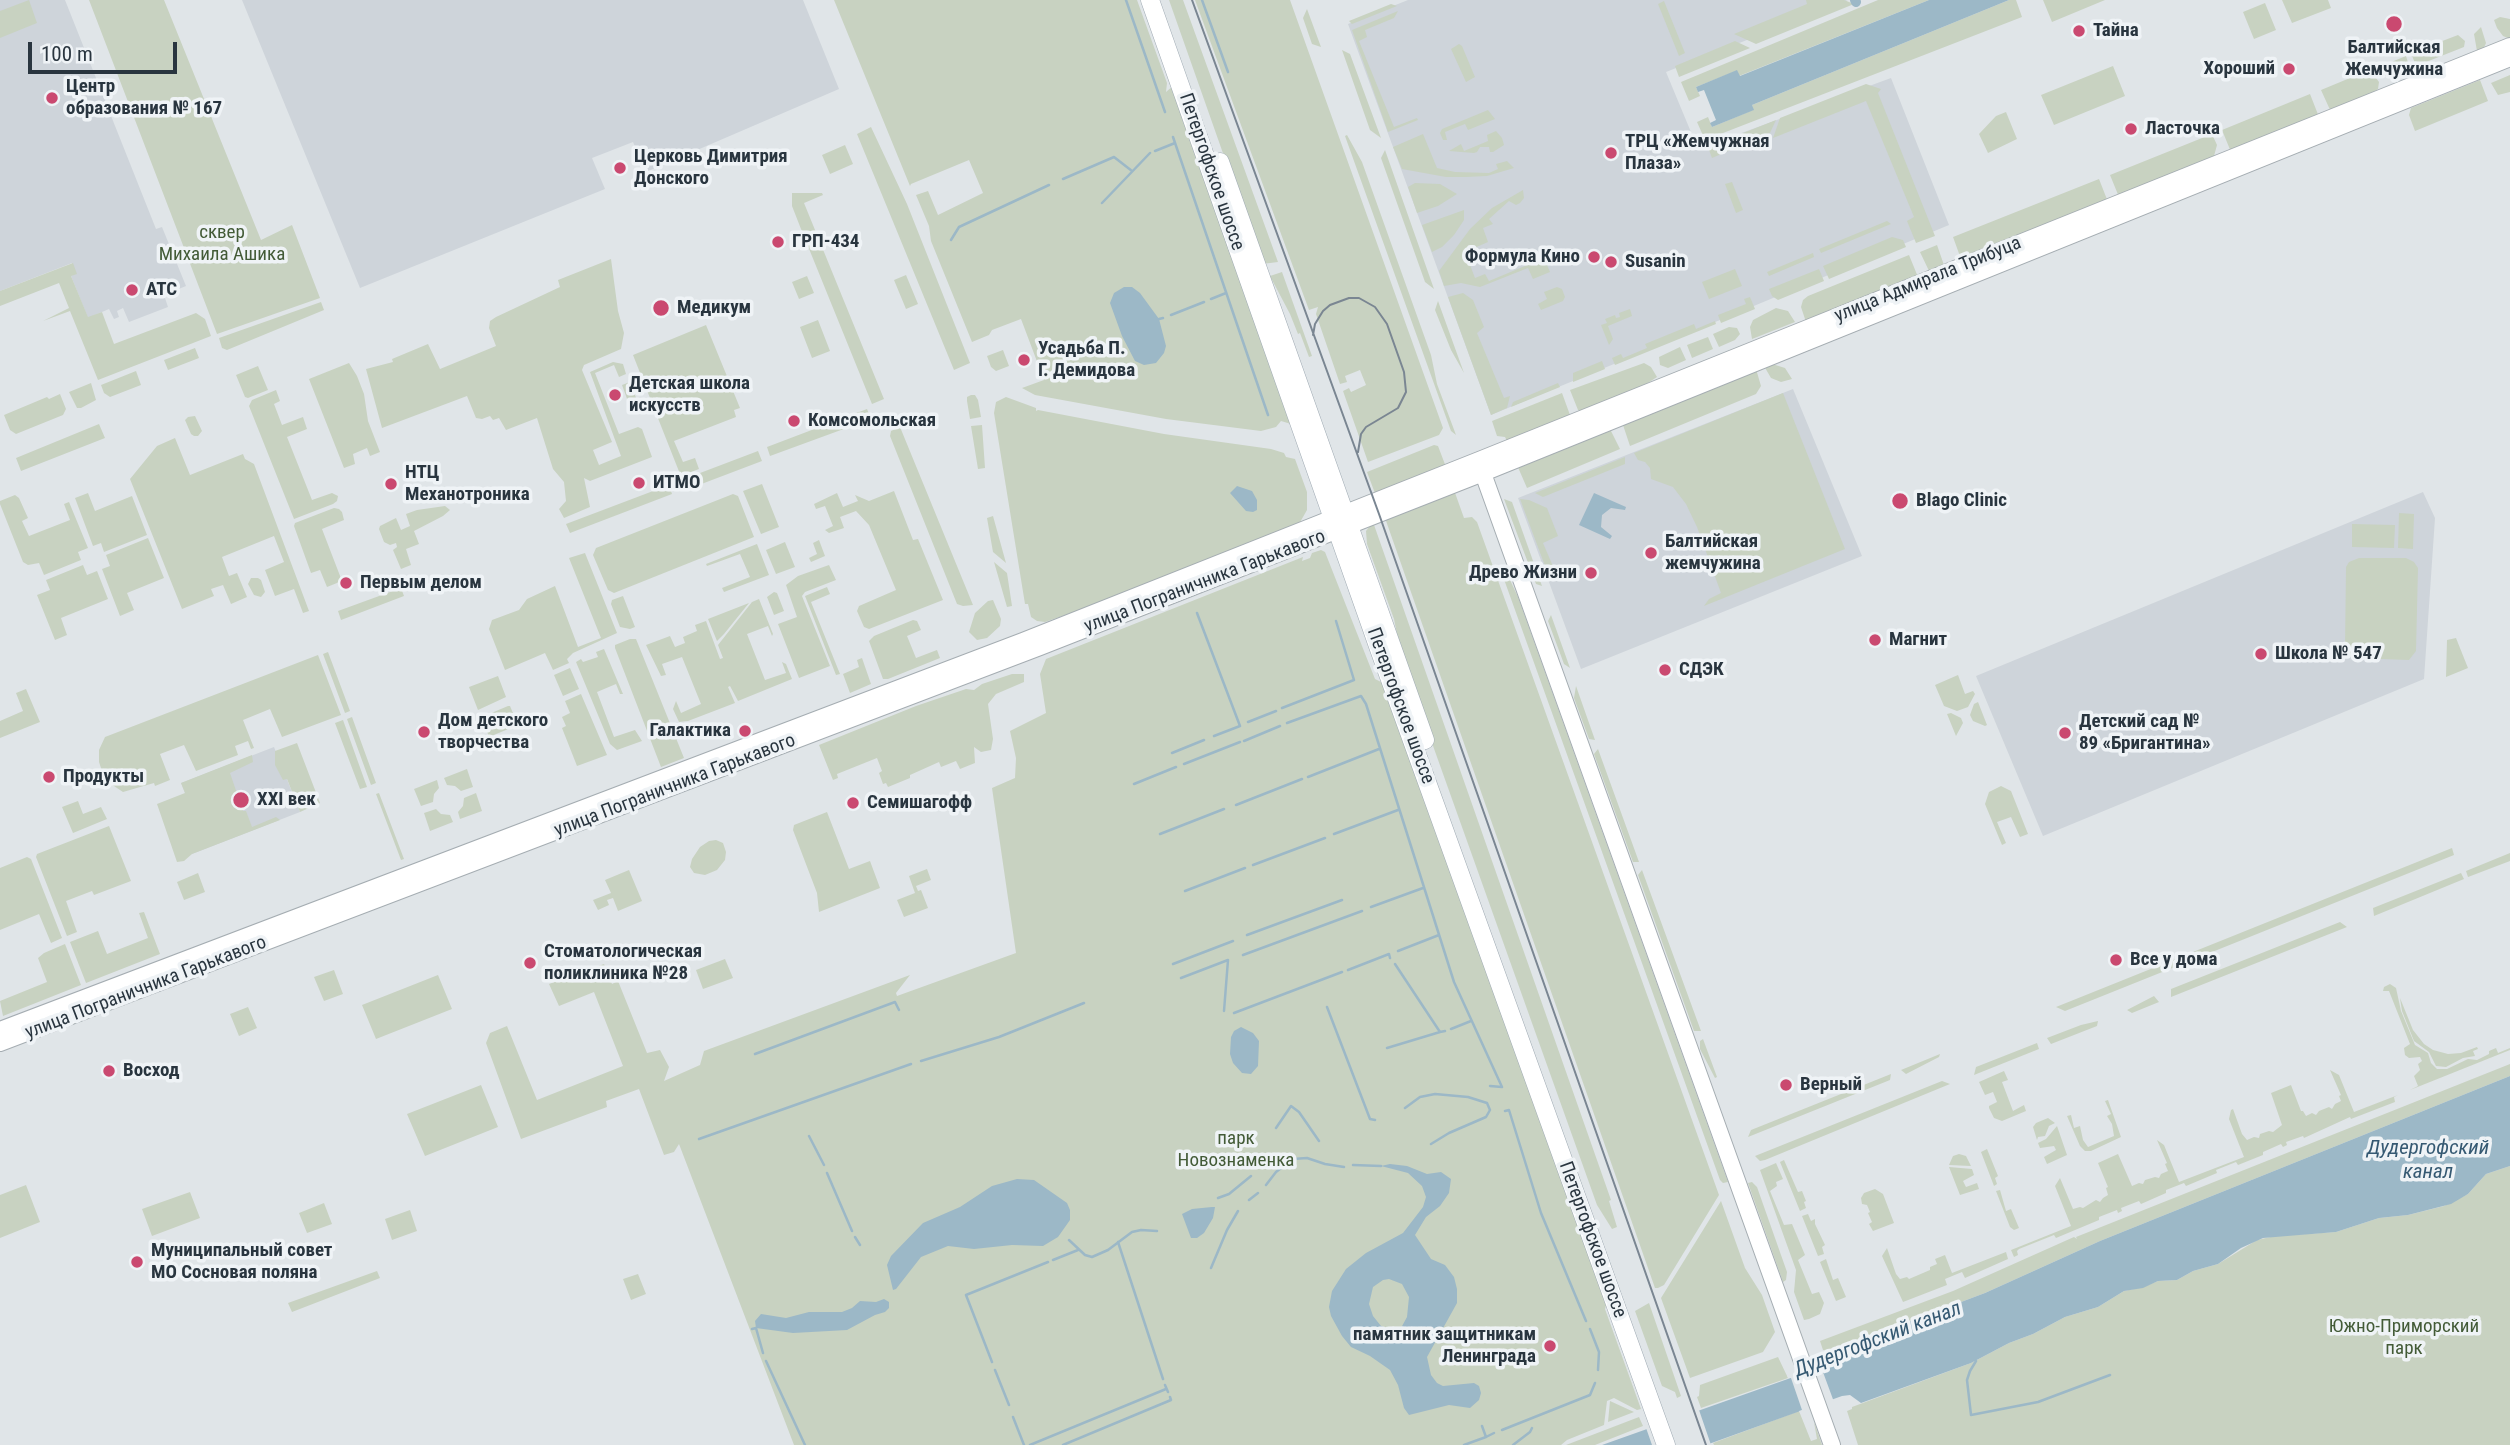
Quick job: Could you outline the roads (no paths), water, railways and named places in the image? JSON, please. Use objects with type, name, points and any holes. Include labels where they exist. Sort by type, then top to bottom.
[{"type":"main road","name":"Петергофское шоссе","points":[[1150,0],[1341,522],[1659,1410]]},
{"type":"main road","name":"Петергофское шоссе","points":[[1163,0],[1341,522]]},
{"type":"main road","points":[[1659,1410],[1666,1445]]},
{"type":"main road","points":[[1659,1410],[1677,1445]]},
{"type":"street","name":"улица Адмирала Трибуца","points":[[1481,467],[2510,46]]},
{"type":"street","name":"улица Адмирала Трибуца","points":[[1341,522],[2510,58]]},
{"type":"street","points":[[1481,467],[1832,1445]]},
{"type":"street","name":"улица Пограничника Гарькавого","points":[[0,1030],[1341,522]]},
{"type":"street","name":"улица Пограничника Гарькавого","points":[[0,1043],[1025,653],[1341,522]]},
{"type":"water","points":[[1929,0],[2009,0],[1752,105],[1754,110],[1712,127],[1710,123],[1716,120],[1704,90],[1698,92],[1696,87],[1737,70],[1740,76]]},
{"type":"water","points":[[1124,287],[1132,287],[1140,293],[1159,319],[1166,346],[1156,363],[1144,365],[1135,361],[1122,336],[1110,303],[1114,293]]},
{"type":"water","points":[[1237,486],[1252,491],[1257,500],[1257,510],[1246,511],[1230,493]]},
{"type":"water","name":"Балтийская жемчужина","points":[[1594,493],[1626,507],[1625,510],[1611,508],[1602,515],[1601,527],[1612,536],[1610,539],[1579,525]]},
{"type":"water","points":[[1241,1027],[1253,1033],[1259,1041],[1258,1066],[1251,1074],[1242,1073],[1233,1063],[1230,1054],[1231,1037],[1234,1031]]},
{"type":"water","name":"Дудергофский канал","points":[[2510,1076],[2510,1166],[2486,1174],[2468,1194],[2451,1204],[2408,1215],[2379,1218],[2336,1232],[2263,1238],[2241,1248],[2218,1264],[2193,1271],[2177,1280],[2158,1281],[2143,1288],[2124,1291],[2098,1307],[2065,1317],[1971,1363],[1861,1403],[1850,1395],[1842,1396],[1706,1445],[1602,1445],[1830,1364],[1834,1360],[1831,1351],[1985,1293],[2100,1241]]},
{"type":"water","points":[[1381,1166],[1407,1166],[1427,1174],[1441,1172],[1451,1179],[1449,1193],[1440,1206],[1426,1217],[1415,1235],[1431,1259],[1445,1265],[1454,1277],[1457,1289],[1457,1303],[1427,1357],[1431,1375],[1443,1386],[1474,1383],[1479,1386],[1479,1400],[1470,1408],[1449,1405],[1409,1415],[1390,1370],[1351,1347],[1331,1316],[1329,1307],[1332,1291],[1346,1269],[1366,1253],[1403,1233],[1423,1207],[1426,1197],[1422,1186],[1408,1173]],"holes":[[[1389,1279],[1402,1284],[1409,1297],[1407,1317],[1397,1331],[1381,1326],[1373,1316],[1369,1304],[1373,1287],[1383,1280]]]},
{"type":"water","points":[[1017,1179],[1034,1180],[1067,1203],[1070,1220],[1058,1237],[1043,1246],[1012,1245],[974,1249],[948,1246],[921,1257],[893,1290],[887,1265],[891,1256],[923,1223],[960,1207],[992,1186]]},
{"type":"water","points":[[1215,1207],[1213,1218],[1204,1233],[1197,1238],[1191,1238],[1182,1214],[1192,1209]]},
{"type":"water","points":[[884,1299],[889,1302],[889,1308],[885,1312],[847,1330],[793,1333],[756,1328],[755,1321],[761,1314],[786,1318],[809,1312],[842,1312],[860,1301],[876,1302]]},
{"type":"waterway","points":[[1126,0],[1165,112]]},
{"type":"waterway","points":[[1202,0],[1228,72]]},
{"type":"waterway","points":[[1173,137],[1268,415]]},
{"type":"waterway","points":[[1155,151],[1175,143]]},
{"type":"waterway","points":[[1102,203],[1150,153]]},
{"type":"waterway","points":[[1063,179],[1114,157],[1132,171]]},
{"type":"waterway","points":[[951,240],[959,227],[1049,185]]},
{"type":"waterway","points":[[1211,299],[1226,293]]},
{"type":"waterway","points":[[1171,315],[1204,302]]},
{"type":"waterway","points":[[1159,319],[1163,318]]},
{"type":"waterway","points":[[1197,613],[1240,726],[1214,736]]},
{"type":"waterway","points":[[1282,708],[1354,680],[1336,621]]},
{"type":"waterway","points":[[1287,723],[1361,696],[1366,704],[1454,982],[1502,1087],[1490,1086]]},
{"type":"waterway","points":[[1248,722],[1276,711]]},
{"type":"waterway","points":[[1244,741],[1280,726]]},
{"type":"waterway","points":[[1172,753],[1204,740]]},
{"type":"waterway","points":[[1184,764],[1240,742]]},
{"type":"waterway","points":[[1308,777],[1379,749]]},
{"type":"waterway","points":[[1134,784],[1176,767]]},
{"type":"waterway","points":[[1236,805],[1302,779]]},
{"type":"waterway","points":[[1160,834],[1224,809]]},
{"type":"waterway","points":[[1334,834],[1398,810]]},
{"type":"waterway","points":[[1253,865],[1325,838]]},
{"type":"waterway","points":[[1185,891],[1245,868]]},
{"type":"waterway","points":[[1371,907],[1423,888]]},
{"type":"waterway","points":[[1247,935],[1342,900]]},
{"type":"waterway","points":[[1243,955],[1362,911]]},
{"type":"waterway","points":[[1398,951],[1439,935]]},
{"type":"waterway","points":[[1173,964],[1233,941]]},
{"type":"waterway","points":[[1348,970],[1389,954],[1390,958]]},
{"type":"waterway","points":[[1181,978],[1228,960],[1224,1011]]},
{"type":"waterway","points":[[1395,964],[1440,1032],[1445,1031]]},
{"type":"waterway","points":[[1234,1013],[1342,972]]},
{"type":"waterway","points":[[755,1054],[895,1002],[899,1010]]},
{"type":"waterway","points":[[921,1061],[999,1037],[1084,1003]]},
{"type":"waterway","points":[[1327,1007],[1370,1119],[1375,1120]]},
{"type":"waterway","points":[[1451,1029],[1471,1021]]},
{"type":"waterway","points":[[1387,1048],[1440,1032]]},
{"type":"waterway","points":[[699,1139],[911,1064]]},
{"type":"waterway","points":[[1405,1108],[1420,1097],[1435,1094],[1468,1097],[1487,1103],[1490,1110],[1486,1117],[1431,1144]]},
{"type":"waterway","points":[[1276,1128],[1291,1106],[1299,1112],[1319,1141]]},
{"type":"waterway","points":[[1505,1111],[1509,1110],[1541,1213],[1586,1321]]},
{"type":"waterway","points":[[809,1136],[824,1165]]},
{"type":"waterway","points":[[1266,1185],[1276,1172],[1293,1159],[1307,1158],[1344,1167]]},
{"type":"waterway","points":[[1353,1165],[1381,1166]]},
{"type":"waterway","points":[[827,1173],[852,1231]]},
{"type":"waterway","points":[[1218,1198],[1229,1194],[1251,1176]]},
{"type":"waterway","points":[[1249,1200],[1258,1193]]},
{"type":"waterway","points":[[1211,1268],[1238,1211]]},
{"type":"waterway","points":[[1069,1240],[1085,1255],[1092,1257],[1108,1250],[1132,1232],[1157,1231]]},
{"type":"waterway","points":[[855,1237],[860,1245]]},
{"type":"waterway","points":[[1118,1242],[1163,1379]]},
{"type":"waterway","points":[[1053,1260],[1078,1250]]},
{"type":"waterway","points":[[992,1362],[966,1295],[1048,1262]]},
{"type":"waterway","points":[[752,1329],[756,1328],[763,1353]]},
{"type":"waterway","points":[[1590,1329],[1599,1352],[1598,1370]]},
{"type":"waterway","points":[[766,1361],[805,1445]]},
{"type":"waterway","points":[[1976,1361],[1967,1380],[1971,1415],[2038,1402],[2110,1375]]},
{"type":"waterway","points":[[995,1370],[1009,1405]]},
{"type":"waterway","points":[[1502,1430],[1590,1395],[1595,1383]]},
{"type":"waterway","points":[[1165,1385],[1168,1392]]},
{"type":"waterway","points":[[1030,1445],[1166,1389]]},
{"type":"waterway","points":[[1063,1445],[1171,1400],[1170,1397]]},
{"type":"waterway","points":[[1013,1417],[1024,1445]]},
{"type":"waterway","points":[[1482,1426],[1486,1437],[1494,1433]]},
{"type":"waterway","points":[[1513,1445],[1532,1428]]},
{"type":"waterway","points":[[1464,1445],[1486,1437]]},
{"type":"tram line","points":[[1192,0],[1379,514],[1706,1445]]},
{"type":"tram line","points":[[1313,335],[1315,324],[1323,311],[1330,305],[1349,298],[1359,298],[1375,307],[1387,324],[1404,372],[1406,392],[1398,408],[1366,427],[1361,434],[1358,452]]},
{"type":"place","name":"Балтийская Жемчужина","points":[[2394,24]]},
{"type":"place","name":"Тайна","points":[[2079,31]]},
{"type":"place","name":"Хороший","points":[[2289,69]]},
{"type":"place","name":"Центр образования № 167","points":[[52,98]]},
{"type":"place","name":"Ласточка","points":[[2131,129]]},
{"type":"place","name":"ТРЦ «Жемчужная Плаза»","points":[[1611,153]]},
{"type":"place","name":"Церковь Димитрия Донского","points":[[620,168]]},
{"type":"place","name":"ГРП-434","points":[[778,242]]},
{"type":"place","name":"Формула Кино","points":[[1594,257]]},
{"type":"place","name":"Susanin","points":[[1611,262]]},
{"type":"place","name":"АТС","points":[[132,290]]},
{"type":"place","name":"Медикум","points":[[661,308]]},
{"type":"place","name":"Усадьба П. Г. Демидова","points":[[1024,360]]},
{"type":"place","name":"Детская школа искусств","points":[[615,395]]},
{"type":"place","name":"Комсомольская","points":[[794,421]]},
{"type":"place","name":"ИТМО","points":[[639,483]]},
{"type":"place","name":"НТЦ Механотроника","points":[[391,484]]},
{"type":"place","name":"Blago Clinic","points":[[1900,501]]},
{"type":"place","name":"Балтийская жемчужина","points":[[1651,553]]},
{"type":"place","name":"Древо Жизни","points":[[1591,573]]},
{"type":"place","name":"Первым делом","points":[[346,583]]},
{"type":"place","name":"Магнит","points":[[1875,640]]},
{"type":"place","name":"Школа № 547","points":[[2261,654]]},
{"type":"place","name":"СДЭК","points":[[1665,670]]},
{"type":"place","name":"Галактика","points":[[745,731]]},
{"type":"place","name":"Дом детского творчества","points":[[424,732]]},
{"type":"place","name":"Детский сад № 89 «Бригантина»","points":[[2065,733]]},
{"type":"place","name":"Продукты","points":[[49,777]]},
{"type":"place","name":"XXI век","points":[[241,800]]},
{"type":"place","name":"Семишагофф","points":[[853,803]]},
{"type":"place","name":"Все у дома","points":[[2116,960]]},
{"type":"place","name":"Стоматологическая поликлиника №28","points":[[530,963]]},
{"type":"place","name":"Восход","points":[[109,1071]]},
{"type":"place","name":"Верный","points":[[1786,1085]]},
{"type":"place","name":"Муниципальный совет МО Сосновая поляна","points":[[137,1262]]},
{"type":"place","name":"памятник защитникам Ленинграда","points":[[1550,1346]]},
{"type":"park label","name":"сквер Михаила Ашика","points":[[222,244]]},
{"type":"park label","name":"парк Новознаменка","points":[[1236,1150]]},
{"type":"park label","name":"Южно-Приморский парк","points":[[2404,1338]]}]
